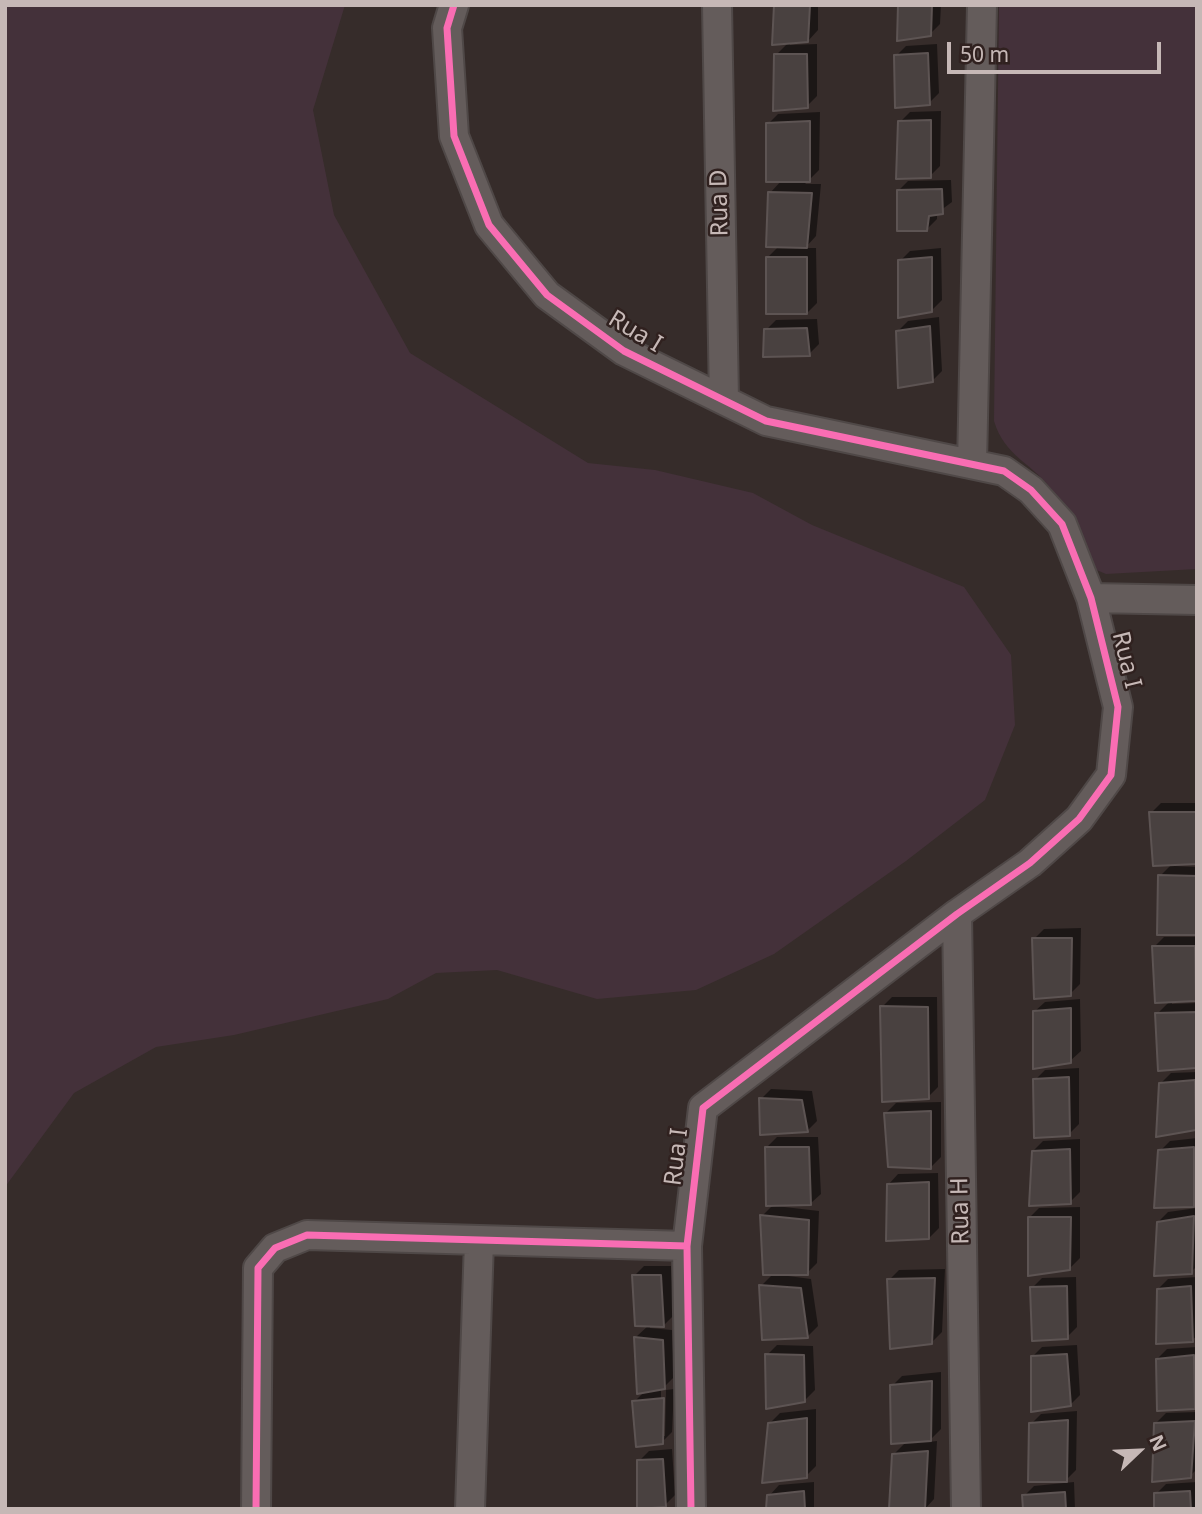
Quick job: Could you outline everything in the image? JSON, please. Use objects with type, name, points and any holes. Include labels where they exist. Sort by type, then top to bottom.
[{"type":"street","name":"Rua I","points":[[454,5],[447,28],[454,136],[489,225],[547,295],[624,352],[766,421],[1004,471],[1031,490],[1062,524],[1091,598],[1118,707],[1111,775],[1079,819],[1030,863],[957,914],[702,1108],[687,1246],[691,1509]]},
{"type":"street","name":"Rua D","points":[[717,5],[724,400]]},
{"type":"street","points":[[972,464],[982,5]]},
{"type":"street","points":[[1091,598],[1197,600]]},
{"type":"street","name":"Rua H","points":[[957,914],[966,1509]]},
{"type":"street","points":[[256,1509],[258,1268],[275,1248],[307,1235],[687,1246]]},
{"type":"street","points":[[470,1509],[479,1241]]},
{"type":"shaded area","points":[[5,5],[345,5],[313,110],[334,215],[410,353],[588,463],[655,470],[753,493],[812,525],[964,587],[1011,655],[1015,725],[985,800],[906,861],[774,954],[696,990],[597,999],[497,970],[436,973],[388,999],[234,1035],[156,1047],[74,1093],[5,1187]]},
{"type":"shaded area","points":[[999,5],[1197,5],[1197,569],[1106,574],[1092,568],[1059,499],[1044,480],[1005,443],[994,421]]},
{"type":"building","points":[[774,5],[810,5],[808,42],[772,45]]},
{"type":"building","points":[[898,5],[932,5],[931,36],[897,41]]},
{"type":"building","points":[[928,53],[930,105],[895,108],[894,55]]},
{"type":"building","points":[[774,54],[807,54],[808,108],[773,111]]},
{"type":"building","points":[[931,120],[931,178],[896,179],[898,121]]},
{"type":"building","points":[[810,121],[810,182],[766,182],[766,123]]},
{"type":"building","points":[[942,189],[943,214],[929,216],[927,231],[897,231],[897,190]]},
{"type":"building","points":[[768,192],[812,193],[807,248],[766,247]]},
{"type":"building","points":[[766,257],[807,257],[807,314],[766,314]]},
{"type":"building","points":[[932,257],[932,312],[898,318],[898,260]]},
{"type":"building","points":[[930,326],[933,382],[898,388],[896,331]]},
{"type":"building","points":[[807,328],[810,356],[763,357],[764,329]]},
{"type":"building","points":[[1149,812],[1197,812],[1197,864],[1153,866]]},
{"type":"building","points":[[1158,875],[1197,876],[1197,935],[1157,935]]},
{"type":"building","points":[[1032,938],[1072,938],[1071,996],[1034,999]]},
{"type":"building","points":[[1152,946],[1195,946],[1196,1001],[1155,1003]]},
{"type":"building","points":[[880,1006],[928,1007],[929,1099],[882,1102]]},
{"type":"building","points":[[1071,1008],[1071,1063],[1033,1069],[1033,1011]]},
{"type":"building","points":[[1197,1012],[1196,1068],[1158,1071],[1155,1013]]},
{"type":"building","points":[[1069,1077],[1070,1136],[1034,1138],[1033,1079]]},
{"type":"building","points":[[1195,1080],[1196,1130],[1156,1137],[1159,1083]]},
{"type":"building","points":[[759,1098],[802,1100],[808,1132],[760,1135]]},
{"type":"building","points":[[931,1111],[931,1169],[888,1167],[884,1113]]},
{"type":"building","points":[[765,1147],[809,1147],[811,1205],[766,1206]]},
{"type":"building","points":[[1194,1147],[1194,1207],[1154,1208],[1158,1150]]},
{"type":"building","points":[[1070,1149],[1071,1204],[1029,1206],[1032,1151]]},
{"type":"building","points":[[929,1182],[929,1239],[886,1241],[887,1184]]},
{"type":"building","points":[[760,1215],[809,1220],[808,1275],[763,1275]]},
{"type":"building","points":[[1194,1216],[1192,1274],[1154,1276],[1157,1222]]},
{"type":"building","points":[[1028,1217],[1071,1217],[1070,1270],[1028,1276]]},
{"type":"building","points":[[632,1275],[661,1275],[664,1327],[635,1326]]},
{"type":"building","points":[[935,1278],[932,1344],[890,1349],[887,1279]]},
{"type":"building","points":[[759,1285],[801,1288],[808,1338],[762,1340]]},
{"type":"building","points":[[1067,1286],[1068,1339],[1032,1341],[1030,1287]]},
{"type":"building","points":[[1191,1286],[1193,1342],[1156,1344],[1157,1289]]},
{"type":"building","points":[[634,1337],[663,1340],[665,1389],[637,1394]]},
{"type":"building","points":[[765,1354],[804,1355],[805,1402],[766,1409]]},
{"type":"building","points":[[1067,1354],[1071,1406],[1031,1412],[1031,1356]]},
{"type":"building","points":[[1194,1355],[1195,1409],[1157,1411],[1156,1359]]},
{"type":"building","points":[[932,1381],[931,1441],[891,1444],[890,1385]]},
{"type":"building","points":[[664,1398],[663,1444],[636,1447],[632,1401]]},
{"type":"building","points":[[807,1418],[807,1478],[762,1483],[768,1423]]},
{"type":"building","points":[[1068,1420],[1067,1482],[1028,1482],[1029,1423]]},
{"type":"building","points":[[1195,1421],[1191,1478],[1152,1482],[1154,1423]]},
{"type":"building","points":[[928,1451],[925,1509],[889,1509],[892,1454]]},
{"type":"building","points":[[663,1459],[666,1507],[637,1509],[637,1460]]},
{"type":"building","points":[[804,1491],[805,1509],[766,1509],[767,1495]]},
{"type":"building","points":[[1190,1491],[1191,1509],[1154,1509],[1154,1493]]},
{"type":"building","points":[[1065,1492],[1066,1509],[1023,1509],[1022,1495]]},
{"type":"cycle path","points":[[454,5],[447,28],[454,136],[489,225],[547,295],[624,351],[766,421],[1004,471],[1031,490],[1062,524],[1091,598],[1118,707],[1111,775],[1079,819],[1030,863],[957,914],[703,1108],[687,1246],[691,1509]]},
{"type":"cycle path","points":[[256,1509],[258,1268],[275,1248],[307,1235],[687,1246]]}]
